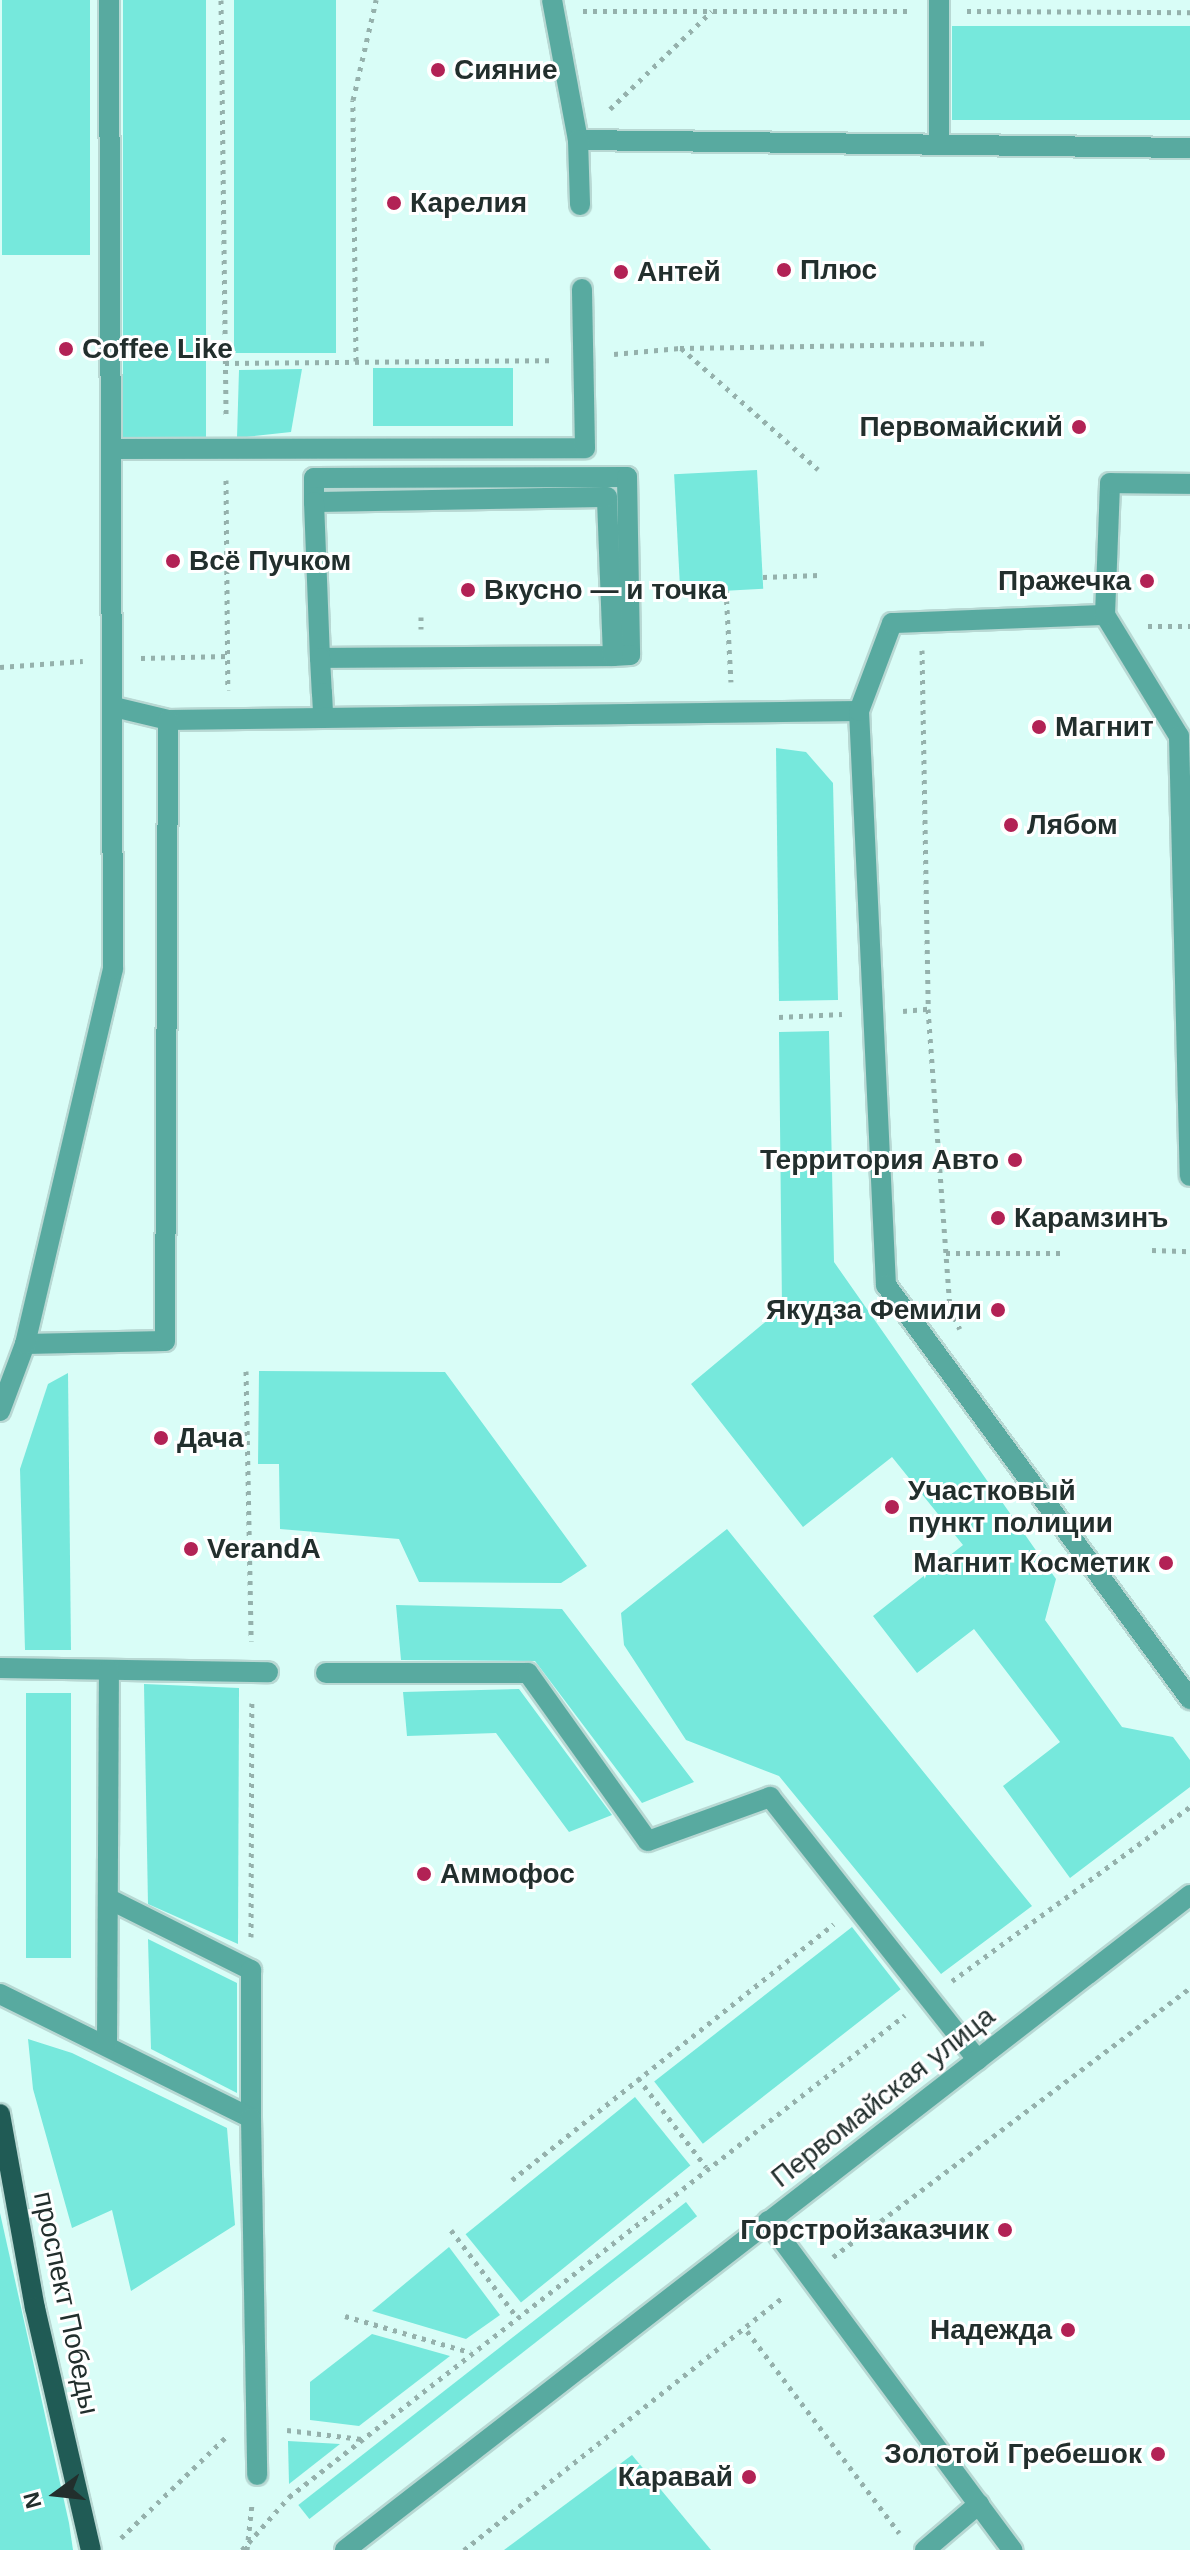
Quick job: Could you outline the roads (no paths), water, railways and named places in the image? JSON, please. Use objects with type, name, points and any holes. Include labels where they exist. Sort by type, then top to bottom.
[{"type":"main road","name":"проспект Победы","points":[[0,2114],[35,2308],[91,2550]]},
{"type":"street","points":[[0,1411],[25,1344],[113,969],[109,0]]},
{"type":"street","points":[[553,5],[578,140],[580,205]]},
{"type":"street","points":[[939,6],[939,145]]},
{"type":"street","points":[[578,140],[1190,148]]},
{"type":"street","points":[[112,449],[226,453],[585,448],[582,289]]},
{"type":"street","points":[[1190,484],[1110,483],[1105,615],[1179,736],[1186,796],[1190,1176]]},
{"type":"street","points":[[320,658],[613,656],[607,497],[314,502],[320,658],[323,715]]},
{"type":"street","points":[[1105,615],[892,623],[859,711],[886,1285],[1190,1699]]},
{"type":"street","points":[[114,707],[168,720],[323,715],[859,711]]},
{"type":"street","points":[[25,1344],[165,1341],[168,720]]},
{"type":"street","points":[[0,1668],[268,1672]]},
{"type":"street","points":[[107,2044],[109,1670]]},
{"type":"street","points":[[326,1673],[528,1673],[648,1841],[770,1797],[978,2060]]},
{"type":"street","name":"Первомайская улица","points":[[345,2550],[1190,1895]]},
{"type":"street","points":[[109,1899],[251,1970],[257,2475]]},
{"type":"street","points":[[0,1994],[107,2044],[251,2118]]},
{"type":"street","points":[[768,2221],[1012,2550]]},
{"type":"street","points":[[925,2550],[979,2504]]},
{"type":"place","name":"Сияние","points":[[438,70]]},
{"type":"place","name":"Карелия","points":[[394,203]]},
{"type":"place","name":"Плюс","points":[[784,270]]},
{"type":"place","name":"Антей","points":[[621,272]]},
{"type":"place","name":"Coffee Like","points":[[66,349]]},
{"type":"place","name":"Первомайский","points":[[1079,427]]},
{"type":"place","name":"Всё Пучком","points":[[173,561]]},
{"type":"place","name":"Пражечка","points":[[1147,581]]},
{"type":"place","name":"Вкусно — и точка","points":[[468,590]]},
{"type":"place","name":"Магнит","points":[[1039,727]]},
{"type":"place","name":"Лябом","points":[[1011,825]]},
{"type":"place","name":"Территория Авто","points":[[1015,1160]]},
{"type":"place","name":"Карамзинъ","points":[[998,1218]]},
{"type":"place","name":"Якудза Фемили","points":[[998,1310]]},
{"type":"place","name":"Дача","points":[[161,1438]]},
{"type":"place","name":"Участковый пункт полиции","points":[[892,1507]]},
{"type":"place","name":"VerandA","points":[[191,1549]]},
{"type":"place","name":"Магнит Косметик","points":[[1166,1563]]},
{"type":"place","name":"Аммофос","points":[[424,1874]]},
{"type":"place","name":"Горстройзаказчик","points":[[1005,2230]]},
{"type":"place","name":"Надежда","points":[[1068,2330]]},
{"type":"place","name":"Золотой Гребешок","points":[[1158,2454]]},
{"type":"place","name":"Каравай","points":[[749,2477]]}]
